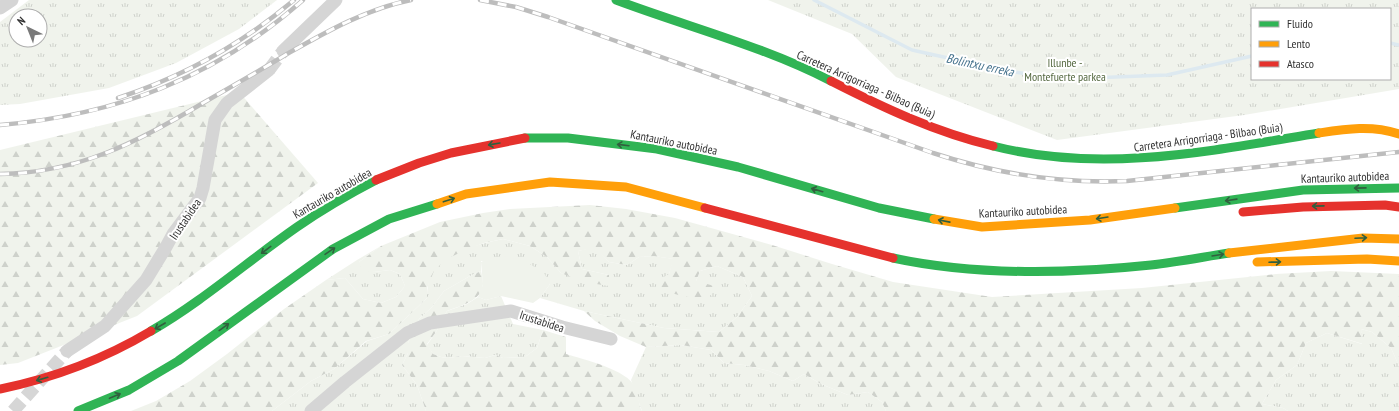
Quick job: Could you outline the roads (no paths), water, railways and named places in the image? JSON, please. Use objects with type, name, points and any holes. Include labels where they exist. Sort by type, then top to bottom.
[{"type":"main road","name":"Carretera Arrigorriaga - Bilbao (Buia)","points":[[616,0],[707,32],[812,72],[889,110],[948,133],[975,142],[1037,156],[1079,159],[1146,159],[1183,155],[1344,129],[1377,128],[1396,133]]},
{"type":"main road","name":"Kantauriko autobidea","points":[[0,388],[20,385],[72,371],[117,351],[184,311],[297,227],[340,200],[376,180],[419,163],[451,153],[526,138],[568,138],[657,149],[738,167],[879,208],[982,227],[1090,220],[1303,190],[1399,188]]},
{"type":"main road","points":[[78,411],[129,390],[178,361],[333,249],[389,219],[466,194],[550,182],[626,187],[692,203],[895,258],[957,268],[1024,272],[1082,271],[1152,265],[1248,250],[1363,238],[1399,239]]},
{"type":"main road","points":[[1232,213],[1303,207],[1385,205],[1399,207]]},
{"type":"main road","points":[[982,227],[1031,233]]},
{"type":"main road","points":[[1251,263],[1367,259],[1399,261]]},
{"type":"main road","points":[[1152,265],[1217,264]]},
{"type":"street","points":[[0,8],[12,0]]},
{"type":"street","points":[[283,51],[336,0]]},
{"type":"street","name":"Irustabidea","points":[[67,351],[105,326],[146,280],[173,234],[200,198],[215,120],[227,103],[270,70]]},
{"type":"street","name":"Irustabidea","points":[[312,411],[345,382],[407,333],[430,323],[511,311],[562,327],[611,339]]},
{"type":"waterway","name":"Bolintxu erreka","points":[[814,0],[912,50],[1007,71],[1064,79],[1167,75],[1251,56]]},
{"type":"waterway","name":"Bolintxu erreka","points":[[1391,43],[1399,45]]},
{"type":"tunnel","points":[[269,70],[283,51]]},
{"type":"tunnel","points":[[13,411],[67,351]]},
{"type":"railway","points":[[118,98],[142,90],[210,58],[254,31],[294,0]]},
{"type":"railway","points":[[0,125],[43,120],[84,112],[124,102],[162,88],[199,71],[235,51],[303,0]]},
{"type":"railway","points":[[0,174],[55,168],[106,153],[179,117],[287,54],[347,22],[378,9],[411,0]]},
{"type":"railway","points":[[480,0],[516,7],[548,17],[933,153],[981,167],[1028,176],[1077,181],[1127,181],[1399,152]]},
{"type":"park label","name":"Illunbe - Montefuerte parkea","points":[[1065,69]]}]
